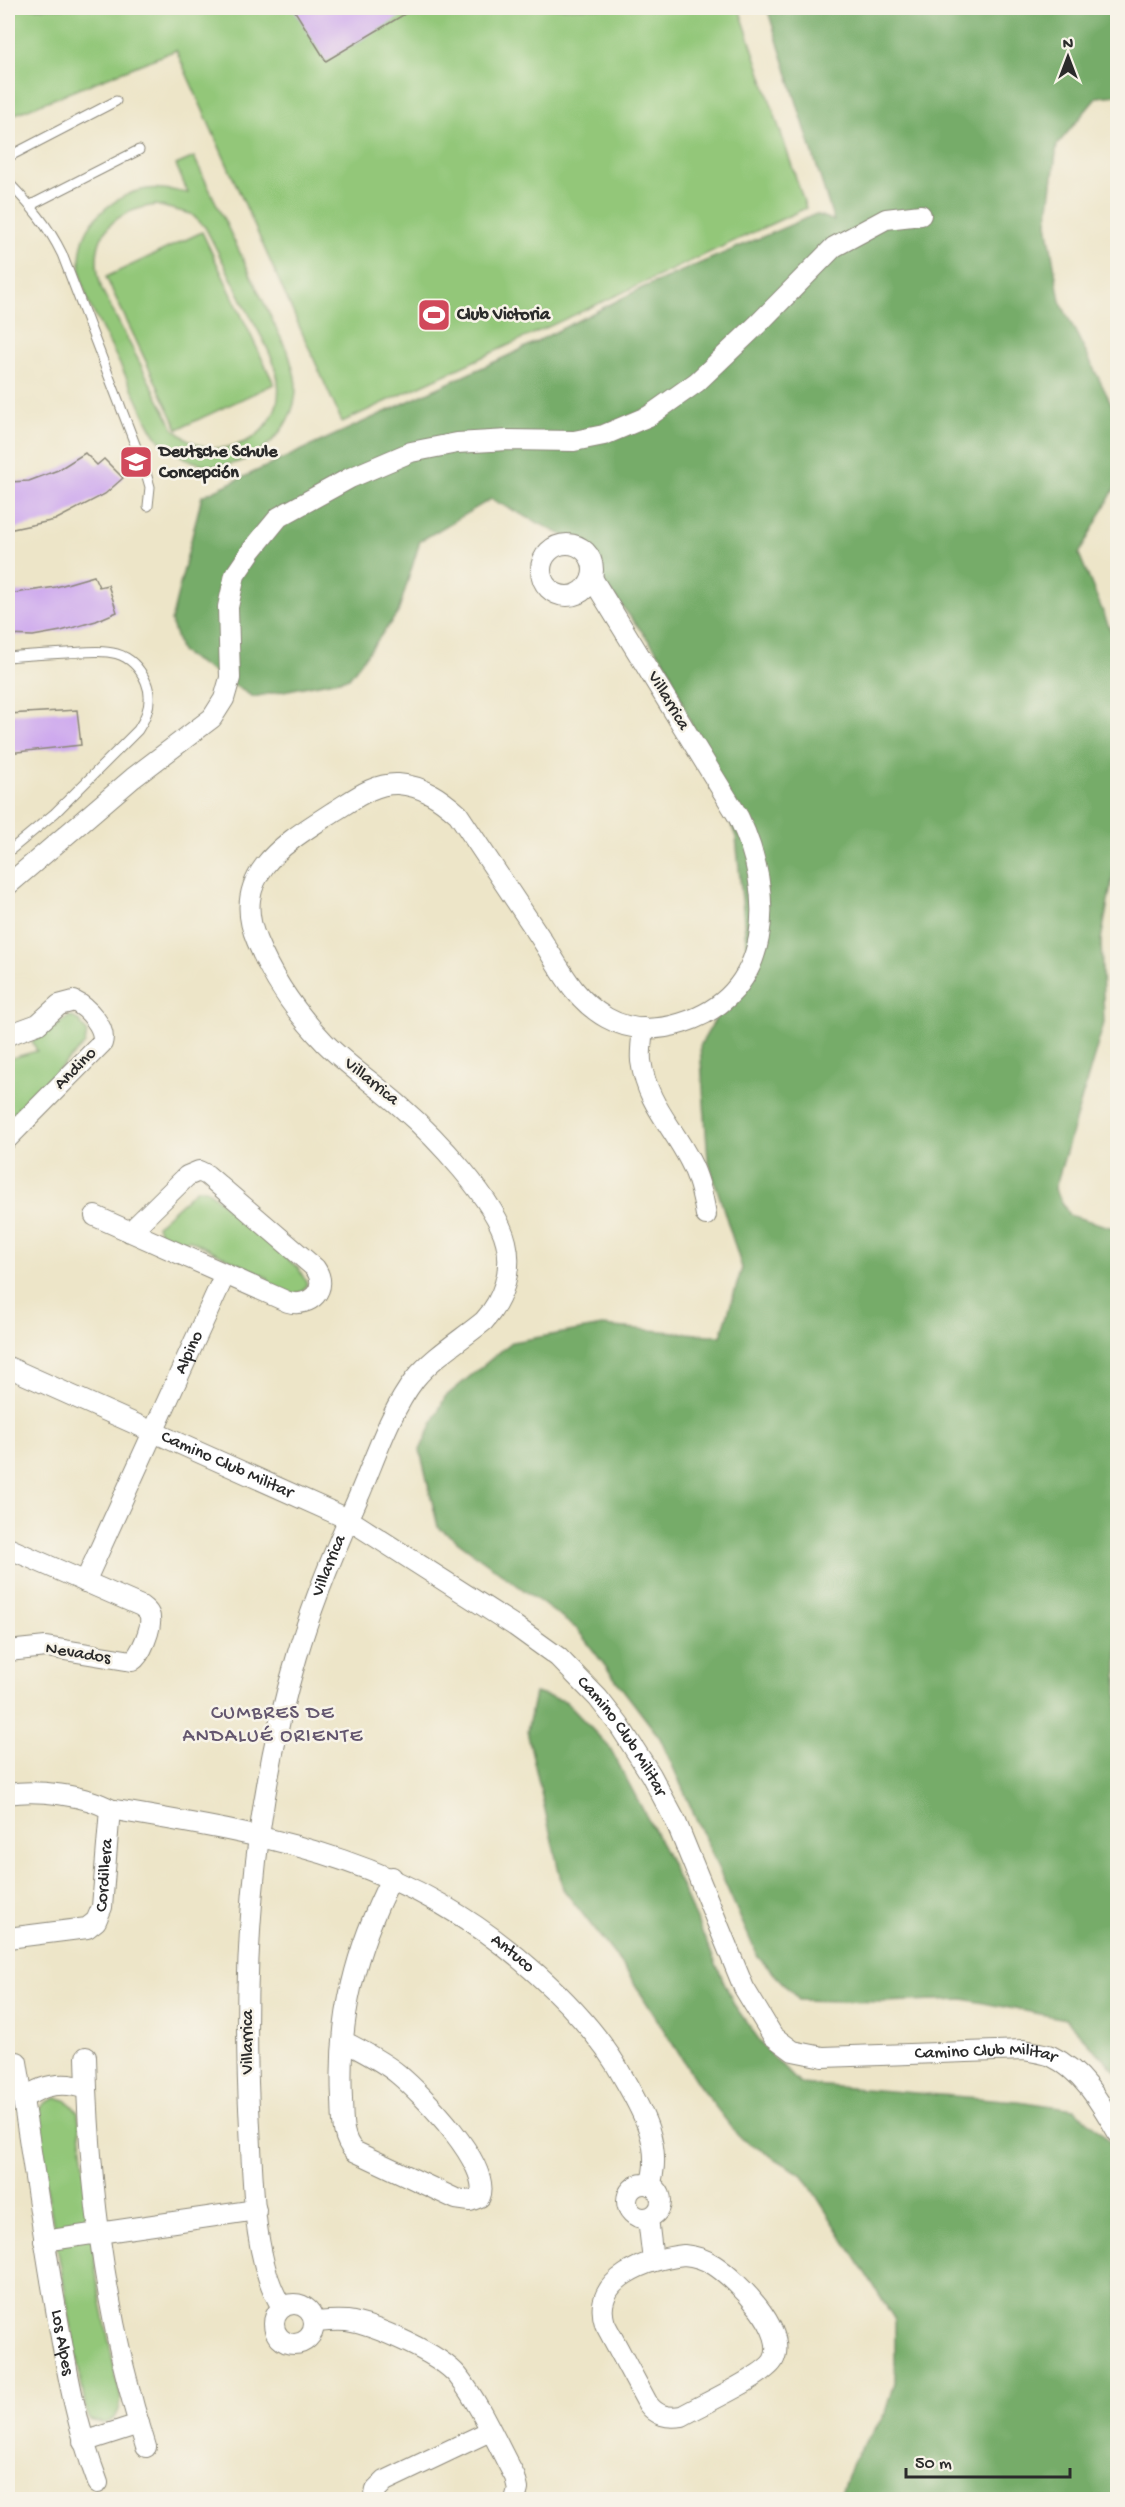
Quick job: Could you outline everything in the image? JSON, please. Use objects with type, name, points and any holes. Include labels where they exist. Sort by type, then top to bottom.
[{"type":"street","points":[[8,885],[133,778],[212,718],[224,699],[230,678],[228,607],[235,575],[279,517],[350,478],[411,452],[457,443],[508,440],[574,441],[604,435],[649,416],[698,382],[834,247],[886,219],[921,215]]},
{"type":"street","name":"Villarrica","points":[[282,2307],[271,2288],[266,2273],[256,2210],[247,2034],[251,1929],[260,1838],[275,1746],[294,1667],[312,1609],[394,1414],[415,1379],[446,1350],[484,1321],[497,1304],[508,1268],[507,1243],[495,1217],[459,1167],[403,1108],[325,1043],[287,996],[257,942],[249,915],[251,891],[262,868],[285,843],[365,792],[398,784],[426,790],[458,814],[576,994],[607,1018],[630,1026],[662,1027],[690,1020],[716,1007],[740,986],[753,961],[760,935],[760,893],[751,847],[739,818],[592,578]]},
{"type":"street","name":"Andino","points":[[8,1035],[38,1024],[59,1005],[74,1001],[80,1004],[101,1027],[104,1035],[102,1043],[8,1138]]},
{"type":"street","points":[[643,1028],[641,1059],[645,1080],[657,1110],[690,1160],[699,1180],[706,1215]]},
{"type":"street","points":[[95,1216],[130,1232],[294,1304],[308,1302],[318,1292],[320,1285],[315,1268],[207,1175],[199,1171],[187,1176],[130,1232]]},
{"type":"street","name":"Alpino","points":[[152,1431],[177,1382],[225,1274]]},
{"type":"street","name":"Camino Club Militar","points":[[8,1368],[348,1519],[515,1626],[558,1657],[598,1698],[644,1765],[676,1822],[744,1988],[773,2037],[793,2051],[823,2057],[1024,2050],[1051,2056],[1084,2082],[1118,2133]]},
{"type":"street","points":[[85,1582],[152,1431]]},
{"type":"street","name":"Nevados","points":[[8,1548],[141,1606],[149,1613],[151,1621],[138,1658],[132,1661],[46,1647],[8,1651]]},
{"type":"street","points":[[8,1794],[46,1794],[94,1801],[110,1809],[228,1829],[260,1838]]},
{"type":"street","name":"Cordillera","points":[[8,1938],[81,1930],[96,1921],[102,1907],[110,1809]]},
{"type":"street","name":"Antuco","points":[[260,1838],[327,1853],[392,1877],[448,1907],[495,1938],[549,1985],[591,2030],[618,2068],[650,2129],[655,2158],[650,2185]]},
{"type":"street","points":[[343,2041],[390,2068],[436,2112],[476,2166],[482,2184],[480,2197],[470,2201],[448,2196],[361,2155],[349,2146],[344,2130],[343,2041],[347,2001],[354,1967],[373,1915],[392,1877]]},
{"type":"street","points":[[86,2057],[99,2233],[118,2334],[146,2446]]},
{"type":"street","name":"Los Alpes","points":[[17,2062],[44,2241],[72,2399],[83,2442],[98,2483]]},
{"type":"street","points":[[23,2099],[32,2092],[53,2085],[76,2085],[87,2089]]},
{"type":"street","points":[[650,2185],[658,2192],[661,2202],[657,2212],[648,2218],[633,2214],[627,2200],[634,2187],[650,2185]]},
{"type":"street","points":[[44,2241],[256,2210]]},
{"type":"street","points":[[648,2218],[653,2261]]},
{"type":"street","points":[[684,2256],[704,2259],[715,2265],[758,2309],[774,2331],[777,2345],[773,2360],[762,2372],[682,2416],[672,2417],[654,2412],[605,2324],[602,2310],[606,2293],[612,2285],[636,2268],[653,2261],[684,2256]]},
{"type":"street","points":[[294,2303],[310,2311],[315,2322],[308,2339],[296,2344],[283,2341],[278,2337],[274,2325],[282,2307],[294,2303]]},
{"type":"street","points":[[315,2322],[340,2321],[364,2325],[440,2360],[457,2375],[518,2483],[515,2499]]},
{"type":"street","points":[[83,2442],[139,2424]]},
{"type":"street","points":[[374,2499],[376,2490],[385,2481],[490,2431]]},
{"type":"lane","points":[[8,157],[116,101]]},
{"type":"lane","points":[[31,204],[139,150]]},
{"type":"lane","points":[[8,182],[31,204],[51,230],[79,296],[146,473],[150,488],[148,506]]},
{"type":"lane","points":[[8,657],[107,650],[126,657],[142,674],[150,695],[146,718],[138,730],[55,813],[8,852]]},
{"type":"green space","name":"Club Victoria","points":[[8,8],[739,8],[806,208],[342,422],[176,50],[8,117]]},
{"type":"green space","points":[[767,8],[1117,8],[1117,95],[1097,97],[1057,145],[1047,223],[1060,301],[1118,417],[1117,484],[1079,554],[1117,646],[1118,848],[1101,940],[1104,1023],[1055,1189],[1069,1215],[1117,1229],[1117,2073],[1066,2019],[963,1999],[882,2002],[799,2000],[758,1957],[660,1738],[577,1629],[438,1527],[420,1450],[445,1397],[512,1342],[602,1326],[721,1336],[742,1268],[708,1160],[700,1046],[748,962],[736,837],[667,664],[570,539],[491,499],[420,541],[398,613],[349,678],[253,697],[181,652],[171,621],[202,496],[516,352],[642,288],[816,214],[834,221]]},
{"type":"green space","points":[[194,157],[289,355],[295,375],[294,403],[279,434],[252,456],[236,463],[219,466],[187,459],[160,441],[148,422],[89,304],[80,265],[83,241],[88,229],[106,208],[115,202],[147,189],[157,188],[188,193],[176,165]],"holes":[[[156,205],[191,214],[205,227],[267,348],[277,376],[279,390],[277,404],[268,423],[252,438],[227,447],[203,446],[174,429],[102,290],[98,273],[99,244],[113,222],[124,214]]]},
{"type":"green space","points":[[202,232],[274,384],[178,429],[106,277]]},
{"type":"green space","points":[[70,1016],[78,1020],[87,1032],[85,1044],[8,1118],[8,1059],[37,1051],[32,1041]]},
{"type":"green space","points":[[197,1189],[206,1189],[299,1269],[307,1284],[302,1292],[292,1294],[268,1286],[268,1278],[188,1239],[181,1247],[163,1236],[157,1225]]},
{"type":"green space","points":[[535,1693],[565,1701],[610,1748],[668,1857],[735,2006],[765,2048],[800,2084],[1017,2101],[1075,2109],[1110,2142],[1118,2160],[1117,2499],[839,2499],[853,2460],[886,2413],[895,2382],[895,2320],[803,2175],[739,2137],[698,2084],[624,1967],[563,1889],[527,1731]]},
{"type":"green space","points":[[56,2098],[66,2101],[78,2113],[98,2288],[121,2400],[115,2417],[103,2423],[90,2420],[86,2410],[35,2122],[35,2114],[45,2103]]},
{"type":"building","points":[[293,8],[415,8],[326,61]]},
{"type":"building","points":[[85,453],[97,465],[104,459],[123,478],[105,494],[55,520],[8,530],[8,482],[29,481],[58,470]]},
{"type":"building","points":[[94,576],[99,587],[108,585],[117,612],[61,631],[33,636],[8,635],[8,594],[56,587]]},
{"type":"building","points":[[77,710],[81,745],[8,753],[8,714]]},
{"type":"place","name":"Club Victoria","points":[[434,315]]},
{"type":"place","name":"Deutsche Schule Concepción","points":[[136,462]]},
{"type":"district","name":"CUMBRES DE ANDALUÉ ORIENTE","points":[[273,1726]]}]
